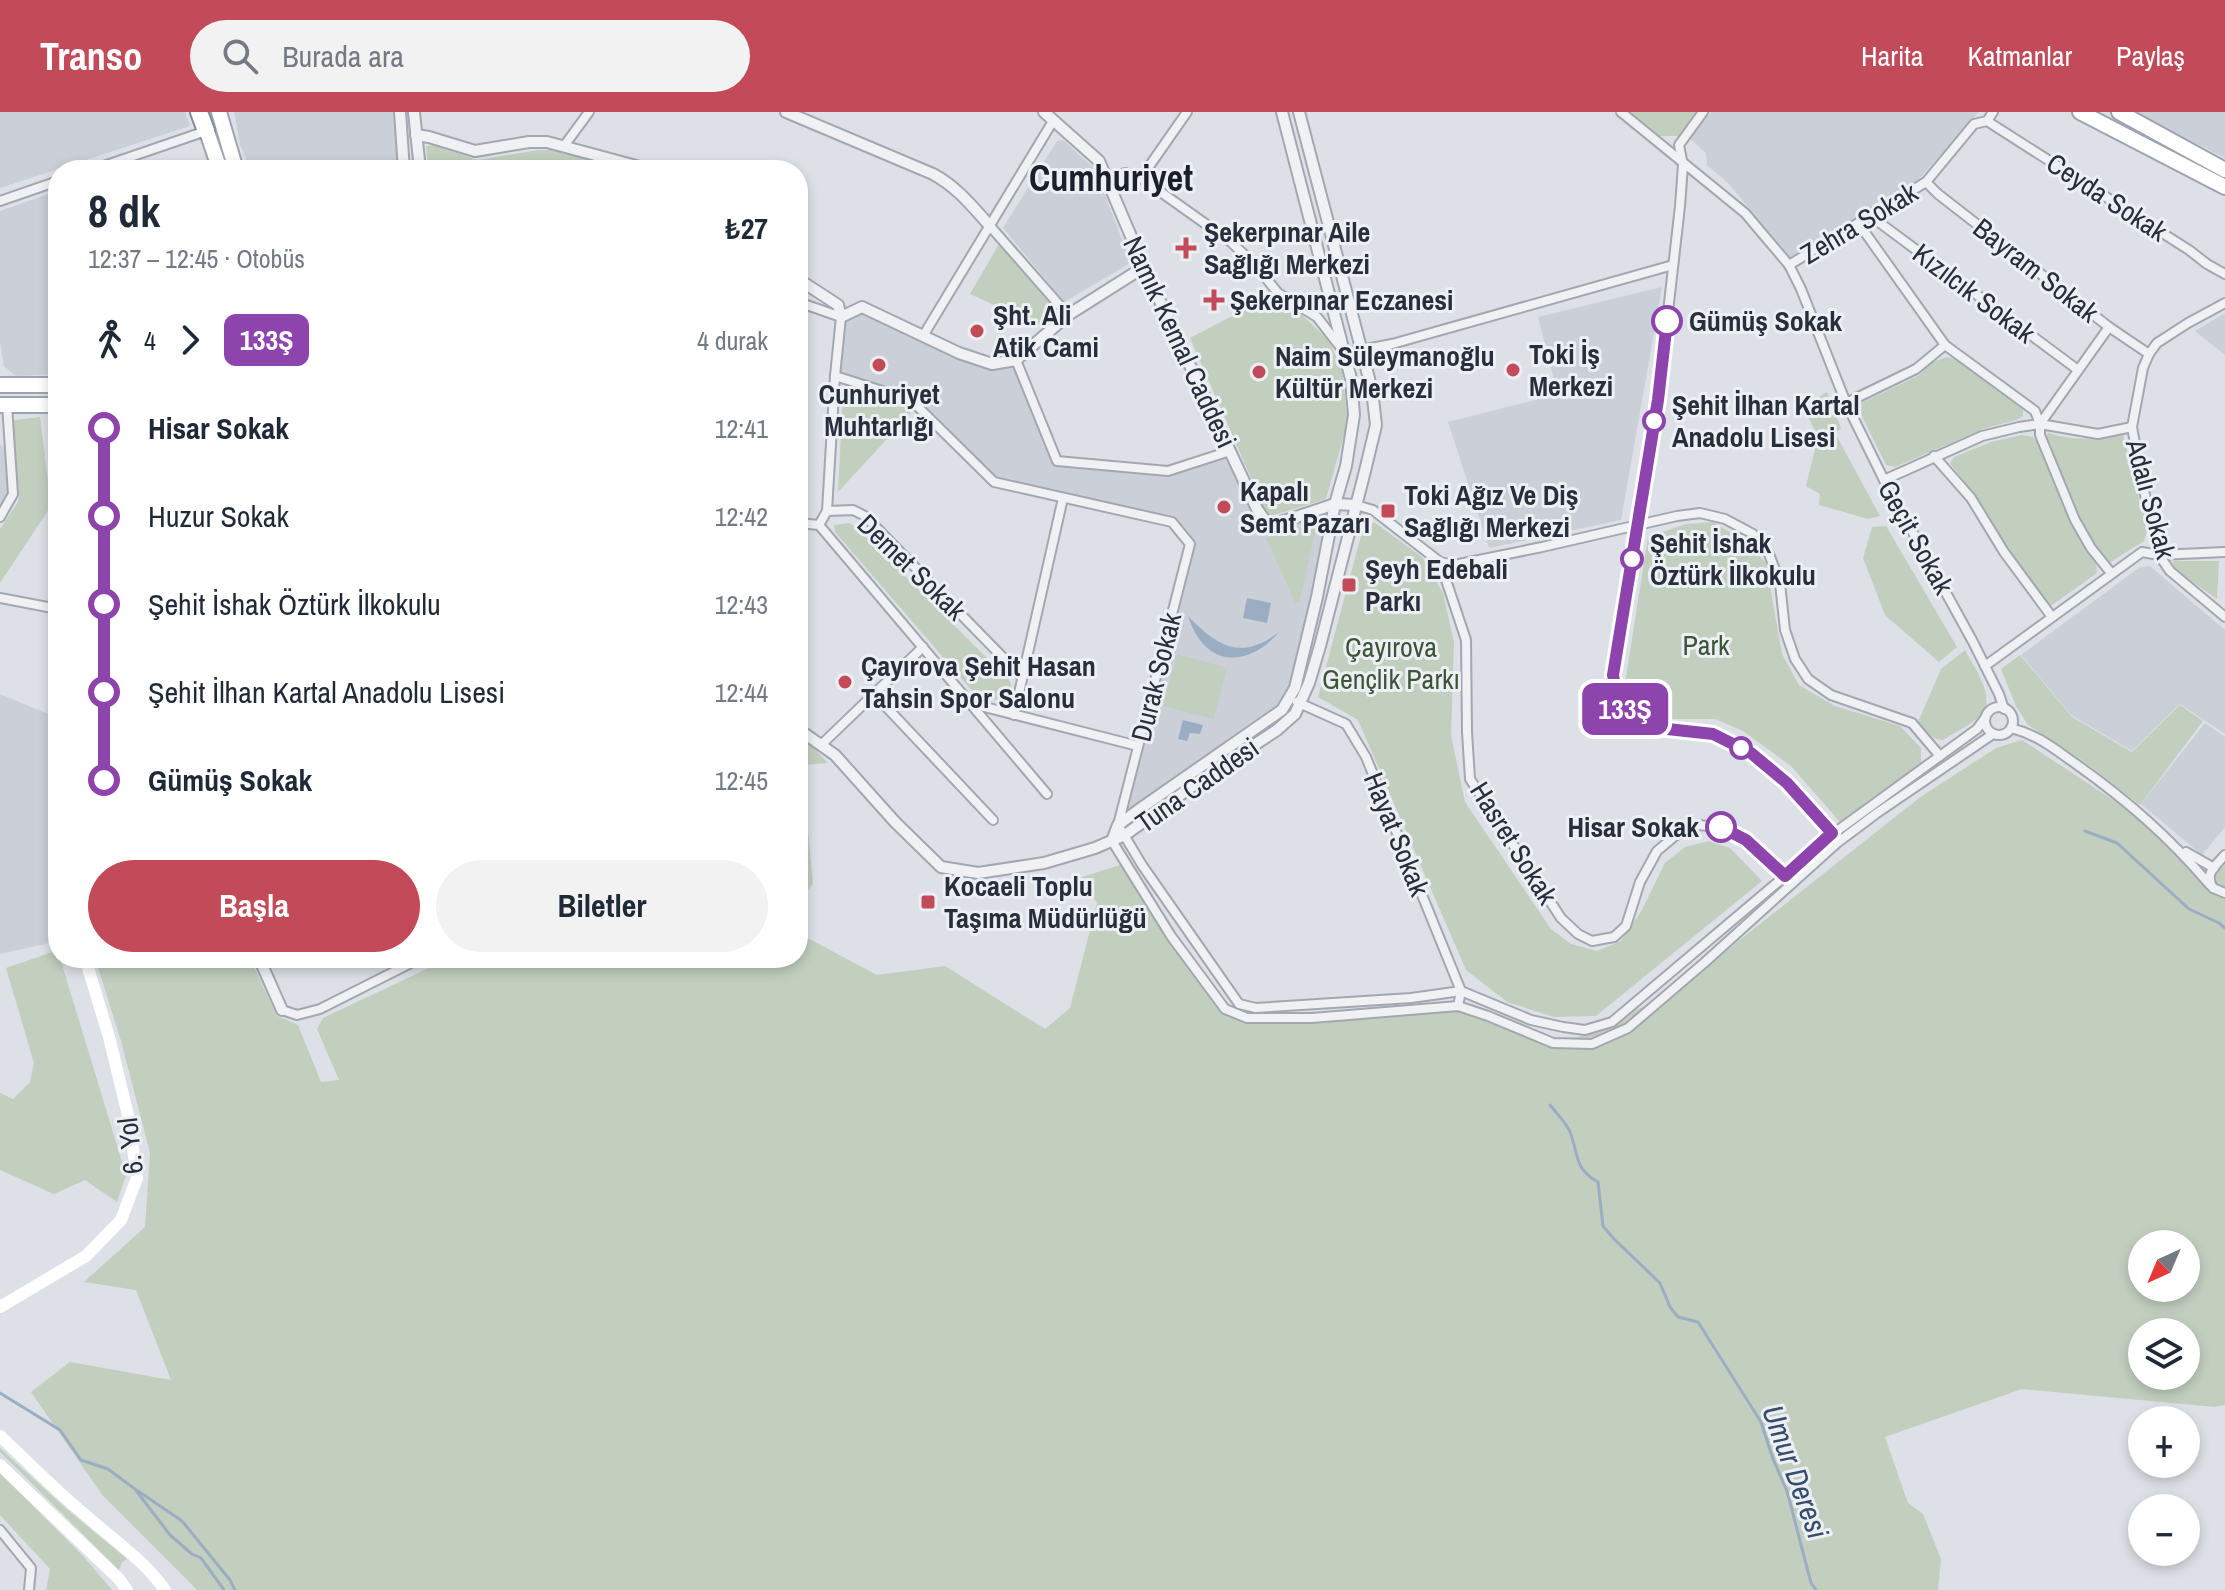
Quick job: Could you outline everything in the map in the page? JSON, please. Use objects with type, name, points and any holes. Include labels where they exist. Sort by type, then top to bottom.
[{"type":"highway","points":[[200,112],[206,131]]},
{"type":"main road","points":[[219,112],[233,160]]},
{"type":"main road","points":[[2080,112],[2223,183]]},
{"type":"main road","points":[[2119,112],[2223,183]]},
{"type":"main road","points":[[206,131],[216,160]]},
{"type":"main road","points":[[0,385],[48,385]]},
{"type":"main road","points":[[4,405],[48,405]]},
{"type":"main road","name":"6. Yol","points":[[0,1304],[17,1298],[86,1256],[121,1220],[137,1178],[129,1119],[88,968]]},
{"type":"main road","points":[[0,1436],[137,1558],[165,1590]]},
{"type":"main road","points":[[0,1465],[127,1590]]},
{"type":"main road","points":[[119,1579],[137,1558]]},
{"type":"street","points":[[400,112],[403,160]]},
{"type":"street","points":[[414,112],[419,160]]},
{"type":"street","points":[[564,146],[589,112]]},
{"type":"street","points":[[786,112],[948,182],[1068,315]]},
{"type":"street","name":"Namık Kemal Caddesi","points":[[1044,112],[1099,161],[1144,267],[1257,509],[1266,522],[1275,524],[1335,504]]},
{"type":"street","points":[[1141,178],[1187,112]]},
{"type":"street","name":"Tuna Caddesi","points":[[808,735],[835,755],[895,822],[941,867],[978,873],[1044,863],[1112,841],[1122,830],[1277,730],[1295,714],[1295,688],[1346,466],[1354,415],[1345,353],[1282,112]]},
{"type":"street","name":"Tuna Caddesi","points":[[1294,701],[1309,683],[1320,646],[1376,425],[1372,390],[1299,112]]},
{"type":"street","name":"Geçit Sokak","points":[[1621,112],[1745,213],[1789,265],[1846,403],[1985,666],[2004,709]]},
{"type":"street","points":[[1703,112],[1679,145],[1683,165],[1658,400],[1613,675],[1617,697],[1628,714],[1649,727],[1713,734],[1751,753],[1787,783],[1832,833],[1837,843]]},
{"type":"street","name":"Zehra Sokak","points":[[1789,265],[1926,182],[1974,124],[1987,121],[1993,112]]},
{"type":"street","points":[[923,336],[1053,121]]},
{"type":"street","name":"Ceyda Sokak","points":[[1987,121],[2225,274]]},
{"type":"street","points":[[121,160],[206,131]]},
{"type":"street","points":[[416,135],[475,151],[547,142],[615,160]]},
{"type":"street","points":[[1107,178],[1125,173],[1141,178],[1231,242],[1278,293],[1317,317],[1345,353],[1673,265]]},
{"type":"street","name":"Bayram Sokak","points":[[1926,182],[2109,327],[2149,354]]},
{"type":"street","points":[[0,201],[48,184]]},
{"type":"street","name":"Kızılcık Sokak","points":[[1874,212],[1880,223],[2078,370]]},
{"type":"street","points":[[1859,224],[1945,345],[2035,411],[2040,435],[2075,520],[2091,548],[2111,573]]},
{"type":"street","points":[[808,305],[841,317],[862,307],[959,353],[992,364],[1016,360],[1068,315],[1144,267]]},
{"type":"street","points":[[808,286],[838,305],[841,317],[827,511],[819,525]]},
{"type":"street","points":[[2149,354],[2157,343],[2225,303]]},
{"type":"street","points":[[2040,424],[2109,327]]},
{"type":"street","points":[[1846,403],[1916,369],[1945,345]]},
{"type":"street","name":"Adalı Sokak","points":[[2149,354],[2143,368],[2132,427],[2159,555],[2170,571],[2225,617]]},
{"type":"street","points":[[1016,360],[1057,461],[1168,471],[1230,451]]},
{"type":"street","points":[[835,376],[911,400],[994,482],[1063,498],[1014,715]]},
{"type":"street","points":[[0,517],[13,494],[4,405]]},
{"type":"street","points":[[1884,480],[1982,436],[2040,424],[2098,434],[2132,427]]},
{"type":"street","points":[[1934,456],[1971,498],[2004,552],[2052,617]]},
{"type":"street","name":"Durak Sokak","points":[[1063,498],[1172,522],[1190,544],[1138,746],[1122,830]]},
{"type":"street","points":[[1335,504],[1373,510],[1440,562],[1454,565],[1677,516],[1700,513],[1725,519],[1753,534],[1769,554],[1780,583],[1785,630],[1795,659],[1808,679],[1831,695],[1912,723],[1940,756]]},
{"type":"street","name":"Demet Sokak","points":[[827,511],[853,510],[865,516],[1022,677]]},
{"type":"street","points":[[808,524],[819,525],[1047,794]]},
{"type":"street","points":[[1985,666],[2142,552],[2159,555],[2225,552]]},
{"type":"street","name":"Hasret Sokak","points":[[1440,562],[1466,640],[1470,779],[1561,918],[1578,934],[1592,941],[1614,937],[1626,926],[1640,882],[1657,851],[1675,836],[1697,825],[1721,827],[1746,840],[1785,876]]},
{"type":"street","points":[[0,598],[48,607]]},
{"type":"street","points":[[2225,611],[2225,617]]},
{"type":"street","points":[[822,744],[923,647]]},
{"type":"street","points":[[874,694],[993,820]]},
{"type":"street","name":"Hayat Sokak","points":[[1294,701],[1346,724],[1366,757],[1461,991]]},
{"type":"street","points":[[972,704],[1138,746]]},
{"type":"street","points":[[1112,841],[1171,936],[1225,1009],[1247,1018],[1312,1018],[1458,1006],[1553,1043],[1592,1044],[1628,1028],[1837,843],[1993,734],[2004,734],[2011,728],[2012,719],[2004,709],[1991,710],[1977,729],[1832,833],[1612,1022],[1585,1030],[1531,1020],[1461,991],[1411,998],[1256,1008],[1239,1004],[1159,890],[1122,830]]},
{"type":"street","points":[[1985,718],[1985,726],[1993,734]]},
{"type":"street","points":[[2011,728],[2032,734],[2116,792],[2179,849],[2225,899]]},
{"type":"street","points":[[2179,849],[2214,868],[2225,864]]},
{"type":"street","points":[[2217,890],[2209,878],[2225,855]]},
{"type":"street","points":[[1785,876],[1794,883]]},
{"type":"street","points":[[263,968],[282,1010],[297,1015],[320,1009],[401,968]]},
{"type":"street","points":[[1458,1006],[1461,991]]},
{"type":"street","points":[[0,1530],[31,1568],[29,1590]]},
{"type":"shaded area","points":[[0,112],[185,112],[190,126],[86,160],[48,160],[48,172],[0,188]]},
{"type":"shaded area","points":[[234,112],[396,112],[400,160],[247,160],[240,145]]},
{"type":"shaded area","points":[[1711,112],[1979,112],[1919,179],[1790,257],[1729,184],[1707,165],[1706,153],[1689,138]]},
{"type":"shaded area","points":[[2133,112],[2225,112],[2225,158]]},
{"type":"shaded area","points":[[1063,140],[1095,169],[1131,263],[1064,302],[1003,228],[1057,141]]},
{"type":"shaded area","points":[[48,194],[48,374],[16,376],[4,366],[0,342],[0,211]]},
{"type":"shaded area","name":"Şehit İlhan Kartal Anadolu Lisesi","points":[[1662,287],[1621,520],[1489,548],[1448,422],[1543,398],[1557,391],[1538,317]]},
{"type":"shaded area","points":[[861,307],[993,365],[1016,361],[1057,461],[1168,472],[1228,450],[1266,522],[1336,502],[1294,688],[1281,711],[1144,805],[1124,829],[1117,828],[1189,544],[1171,523],[995,482],[912,400],[835,376],[841,316]]},
{"type":"shaded area","points":[[2225,313],[2225,355],[2195,331]]},
{"type":"shaded area","points":[[0,444],[7,451],[10,489],[0,508]]},
{"type":"shaded area","points":[[2150,566],[2225,630],[2225,734],[2180,704],[2132,751],[2071,715],[2021,655],[2140,567]]},
{"type":"shaded area","points":[[0,694],[48,714],[48,943],[0,954]]},
{"type":"shaded area","points":[[2205,723],[2225,737],[2225,827],[2202,855],[2141,804]]},
{"type":"green space","points":[[1629,112],[1695,112],[1680,136],[1658,136]]},
{"type":"green space","points":[[433,145],[477,160],[427,160],[426,146]]},
{"type":"green space","points":[[538,150],[555,150],[594,160],[477,160]]},
{"type":"green space","points":[[999,244],[1058,311],[1040,326],[970,294]]},
{"type":"green space","points":[[1267,298],[1299,312],[1328,340],[1342,369],[1348,421],[1326,499],[1268,517],[1190,338]]},
{"type":"green space","points":[[1947,357],[1956,359],[2023,408],[2023,416],[1983,429],[1895,467],[1886,465],[1859,410],[1861,403],[1918,376],[1932,362]]},
{"type":"green space","points":[[851,389],[900,402],[911,413],[838,492],[843,395]]},
{"type":"green space","points":[[1827,392],[1841,428],[1835,433],[1880,516],[1868,519],[1819,505],[1820,494],[1806,486],[1818,437],[1803,406]]},
{"type":"green space","points":[[40,417],[48,482],[48,511],[0,583],[0,529],[18,502],[19,494],[15,420]]},
{"type":"green space","points":[[2048,433],[2085,438],[2123,435],[2147,531],[2144,541],[2109,563],[2088,535],[2072,504],[2045,438]]},
{"type":"green space","points":[[2022,435],[2033,437],[2040,445],[2070,522],[2096,564],[2097,573],[2051,606],[2008,551],[1977,498],[1950,463],[1954,457],[1991,442]]},
{"type":"green space","name":"Çayırova Gençlik Parkı","points":[[1374,522],[1422,557],[1443,593],[1454,643],[1451,735],[1465,802],[1551,929],[1571,944],[1597,951],[1621,941],[1642,910],[1665,863],[1685,847],[1709,841],[1730,848],[1762,881],[1596,1016],[1554,1017],[1507,1002],[1466,970],[1358,720],[1318,697],[1362,532]]},
{"type":"green space","name":"Park","points":[[1713,522],[1748,543],[1766,563],[1782,654],[1799,685],[1835,706],[1900,726],[1921,748],[1921,764],[1840,822],[1791,766],[1743,731],[1715,719],[1668,719],[1644,713],[1624,690],[1648,537],[1686,524]]},
{"type":"green space","points":[[849,523],[1009,680],[1011,695],[994,700],[973,692],[835,532],[834,525]]},
{"type":"green space","points":[[1311,525],[1316,529],[1299,603],[1295,602],[1266,538]]},
{"type":"green space","points":[[1886,526],[1957,647],[1939,662],[1885,615],[1863,558],[1872,527]]},
{"type":"green space","points":[[2173,561],[2219,561],[2217,599],[2174,569]]},
{"type":"green space","points":[[1965,650],[1982,682],[1987,700],[1985,708],[1977,719],[1943,740],[1935,738],[1918,722],[1941,669]]},
{"type":"green space","points":[[1177,654],[1227,668],[1214,719],[1163,706]]},
{"type":"green space","points":[[2020,655],[2072,717],[2132,752],[2180,705],[2203,721],[2140,805],[2082,760],[2028,725],[2016,706],[2001,669]]},
{"type":"green space","points":[[2022,740],[2133,813],[2200,869],[2215,870],[2225,865],[2225,1405],[2215,1407],[2022,1389],[1885,1437],[1908,1503],[1923,1514],[1941,1559],[1938,1590],[197,1590],[103,1496],[31,1392],[70,1362],[171,1380],[136,1290],[84,1282],[145,1227],[150,1153],[98,968],[255,968],[277,1016],[298,1025],[321,1082],[339,1080],[317,1029],[323,1018],[429,968],[808,968],[808,938],[877,975],[945,966],[1045,1029],[1070,1008],[1097,903],[1079,878],[1120,865],[1224,1009],[1248,1019],[1460,1006],[1568,1042],[1674,992],[1919,798],[1996,748]]},
{"type":"green space","points":[[808,742],[828,763],[808,765]]},
{"type":"green space","points":[[808,830],[813,884],[808,890]]},
{"type":"green space","points":[[48,953],[48,968],[63,968],[126,1175],[117,1202],[85,1180],[54,1194],[0,1170],[0,1093],[13,1099],[30,1082],[34,1063],[6,968]]},
{"type":"green space","points":[[0,1448],[127,1559],[119,1570],[0,1452]]},
{"type":"green space","points":[[0,1473],[83,1556],[112,1590],[46,1590],[50,1569],[0,1515]]},
{"type":"water","points":[[1247,598],[1271,603],[1267,623],[1243,618]]},
{"type":"water","points":[[1188,616],[1210,636],[1241,648],[1265,641],[1279,632],[1251,654],[1229,657],[1208,649],[1197,636]]},
{"type":"water","points":[[1183,720],[1203,725],[1200,734],[1190,733],[1187,741],[1178,739]]},
{"type":"waterway","points":[[2085,831],[2117,843],[2189,909],[2225,928]]},
{"type":"waterway","name":"Umur Deresi","points":[[1550,1105],[1568,1128],[1581,1167],[1598,1182],[1603,1226],[1660,1283],[1678,1317],[1698,1322],[1761,1422],[1787,1491],[1811,1583],[1816,1590]]},
{"type":"waterway","points":[[0,1393],[60,1430],[81,1460],[108,1469],[135,1489],[170,1535],[201,1558],[224,1590]]},
{"type":"waterway","points":[[138,1491],[182,1521],[235,1590]]},
{"type":"bus line","name":"133Ş","points":[[1667,321],[1658,400],[1613,675],[1617,697],[1628,714],[1649,727],[1713,734],[1751,753],[1787,783],[1832,833],[1785,876],[1746,840],[1721,827]]},
{"type":"place","name":"Şekerpınar Aile Sağlığı Merkezi","points":[[1186,248]]},
{"type":"place","name":"Şekerpınar Eczanesi","points":[[1214,300]]},
{"type":"place","name":"Gümüş Sokak","points":[[1667,321]]},
{"type":"place","name":"Şht. Ali Atik Cami","points":[[977,331]]},
{"type":"place","name":"Cunhuriyet Muhtarlığı","points":[[879,365]]},
{"type":"place","name":"Toki İş Merkezi","points":[[1513,370]]},
{"type":"place","name":"Naim Süleymanoğlu Kültür Merkezi","points":[[1259,372]]},
{"type":"place","name":"Şehit İlhan Kartal Anadolu Lisesi","points":[[1654,421]]},
{"type":"place","name":"Kapalı Semt Pazarı","points":[[1224,507]]},
{"type":"place","name":"Toki Ağız Ve Diş Sağlığı Merkezi","points":[[1388,511]]},
{"type":"place","name":"Şehit İshak Öztürk İlkokulu","points":[[1632,559]]},
{"type":"place","name":"Şeyh Edebali Parkı","points":[[1349,585]]},
{"type":"place","name":"Çayırova Şehit Hasan Tahsin Spor Salonu","points":[[845,682]]},
{"type":"place","name":"Hisar Sokak","points":[[1721,827]]},
{"type":"place","name":"Kocaeli Toplu Taşıma Müdürlüğü","points":[[928,902]]},
{"type":"district","name":"Cumhuriyet","points":[[1111,178]]}]
